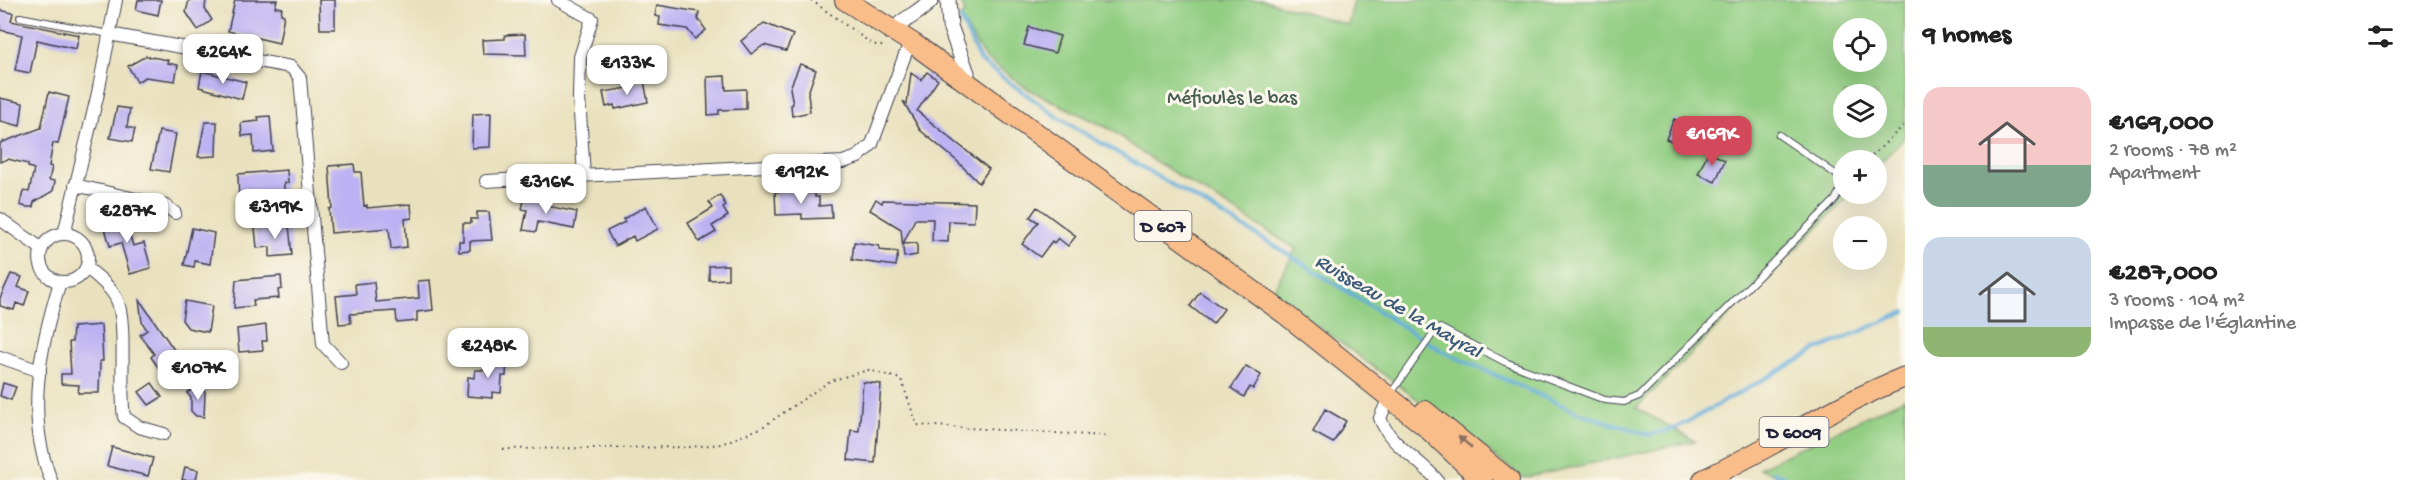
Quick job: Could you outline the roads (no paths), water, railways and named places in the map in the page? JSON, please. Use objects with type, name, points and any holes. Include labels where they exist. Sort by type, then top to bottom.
[{"type":"main road","name":"D 607","points":[[845,0],[914,44],[1391,392],[1449,429],[1509,480]]},
{"type":"main road","name":"D 607","points":[[860,0],[926,40],[1042,137]]},
{"type":"main road","name":"D 6009","points":[[1703,480],[1748,459],[1839,406],[1905,377]]},
{"type":"main road","name":"D 607","points":[[1391,392],[1482,480]]},
{"type":"main road","name":"D 6009","points":[[1724,480],[1748,459]]},
{"type":"street","points":[[64,234],[98,93],[116,0]]},
{"type":"street","points":[[558,0],[592,19],[580,57],[579,97],[584,176]]},
{"type":"street","points":[[900,24],[908,17],[920,12],[931,0]]},
{"type":"street","points":[[948,0],[950,26],[967,73]]},
{"type":"street","points":[[109,34],[291,67],[300,78],[323,344],[340,363]]},
{"type":"street","points":[[486,181],[843,162],[858,157],[872,144],[906,52],[914,44]]},
{"type":"street","points":[[75,185],[166,206],[175,213]]},
{"type":"street","points":[[0,219],[42,249]]},
{"type":"street","points":[[64,234],[72,235],[85,245],[89,260],[81,276],[72,282],[60,282],[46,275],[40,262],[42,249],[47,241],[64,234]]},
{"type":"street","points":[[87,268],[117,298],[122,326],[121,400],[124,417],[140,428],[164,434]]},
{"type":"street","points":[[51,480],[38,435],[36,397],[47,331],[60,282]]},
{"type":"street","points":[[0,357],[40,371]]},
{"type":"street","points":[[1391,392],[1380,418],[1383,425],[1396,443],[1431,472],[1437,480]]},
{"type":"lane","points":[[20,17],[109,34]]},
{"type":"lane","points":[[1391,392],[1432,335],[1440,328],[1505,362],[1605,400],[1624,402],[1639,396],[1835,200],[1842,185],[1837,175],[1779,135]]},
{"type":"waterway","name":"Ruisseau de la Mayral","points":[[960,18],[980,61],[1059,118],[1275,246],[1442,351],[1577,412],[1649,435],[1676,428],[1817,350],[1905,312]]},
{"type":"waterway","points":[[1773,472],[1792,480]]},
{"type":"park label","name":"Méfioulès le bas","points":[[1232,96]]}]
